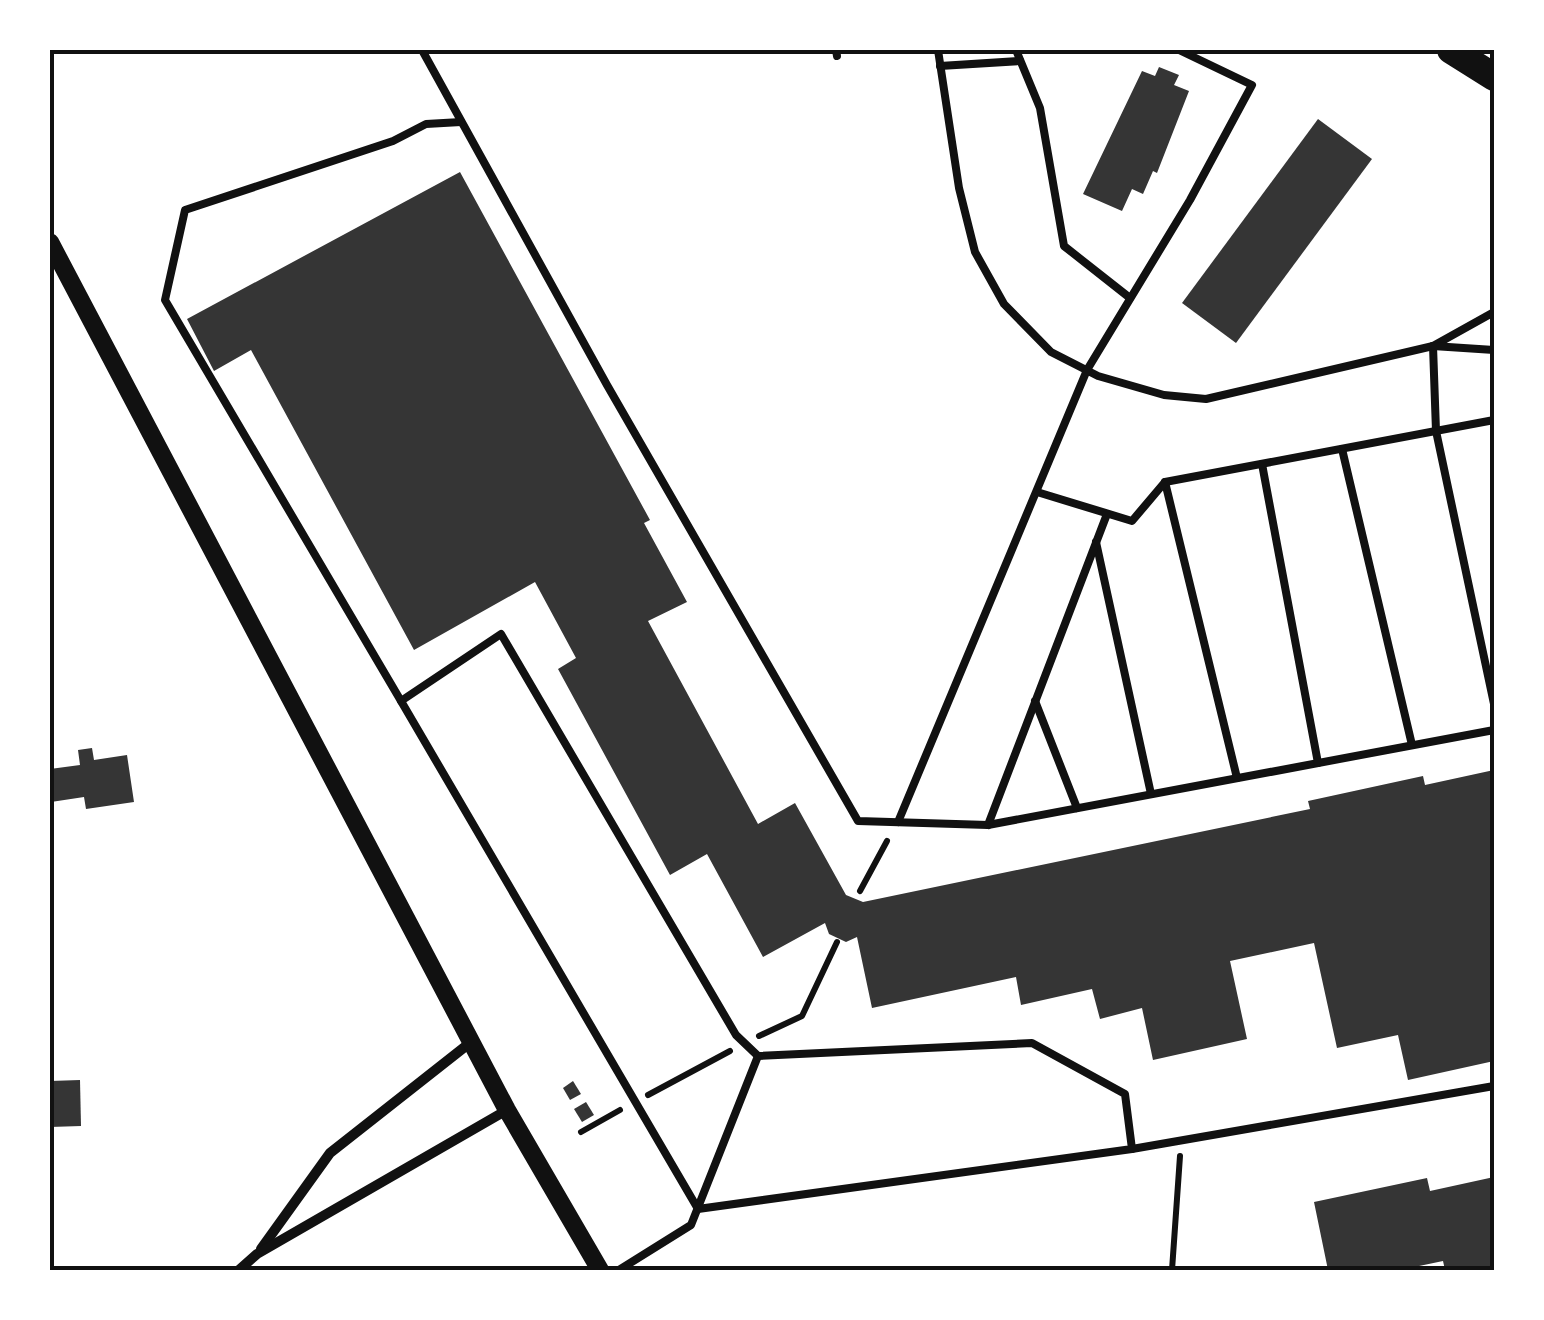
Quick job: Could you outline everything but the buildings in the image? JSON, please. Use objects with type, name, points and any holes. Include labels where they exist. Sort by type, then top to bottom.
[{"type":"highway","points":[[1451,50],[1494,77]]},
{"type":"street","points":[[50,242],[507,1110],[600,1270]]},
{"type":"street","points":[[258,1254],[330,1153],[471,1042]]},
{"type":"street","points":[[238,1270],[258,1254],[507,1110]]},
{"type":"lane","points":[[422,50],[858,821],[988,825],[1494,730]]},
{"type":"lane","points":[[938,50],[958,188],[975,252],[1004,304],[1050,352],[1087,370],[1164,396],[1206,399],[1433,346],[1494,312]]},
{"type":"lane","points":[[1016,50],[1040,108],[1064,246],[1130,298]]},
{"type":"lane","points":[[898,822],[1087,370],[1252,86],[1179,50]]},
{"type":"lane","points":[[940,66],[1020,61]]},
{"type":"lane","points":[[461,122],[426,124],[393,141],[185,210],[166,300],[698,1209]]},
{"type":"lane","points":[[1433,346],[1494,350]]},
{"type":"lane","points":[[1433,346],[1436,431],[1494,704]]},
{"type":"lane","points":[[1037,492],[1132,521],[1165,482],[1494,420]]},
{"type":"lane","points":[[1342,448],[1412,745]]},
{"type":"lane","points":[[1262,464],[1318,763]]},
{"type":"lane","points":[[1165,482],[1237,778]]},
{"type":"lane","points":[[988,825],[1107,514]]},
{"type":"lane","points":[[1096,542],[1151,794]]},
{"type":"lane","points":[[401,701],[501,634],[736,1035],[758,1056],[1032,1043],[1125,1094],[1132,1149]]},
{"type":"lane","points":[[1035,701],[1077,808]]},
{"type":"lane","points":[[619,1270],[691,1225],[758,1056]]},
{"type":"lane","points":[[698,1209],[1132,1149],[1494,1086]]},
{"type":"path","points":[[860,890],[898,822]]},
{"type":"path","points":[[1172,1270],[1182,1140]]}]
